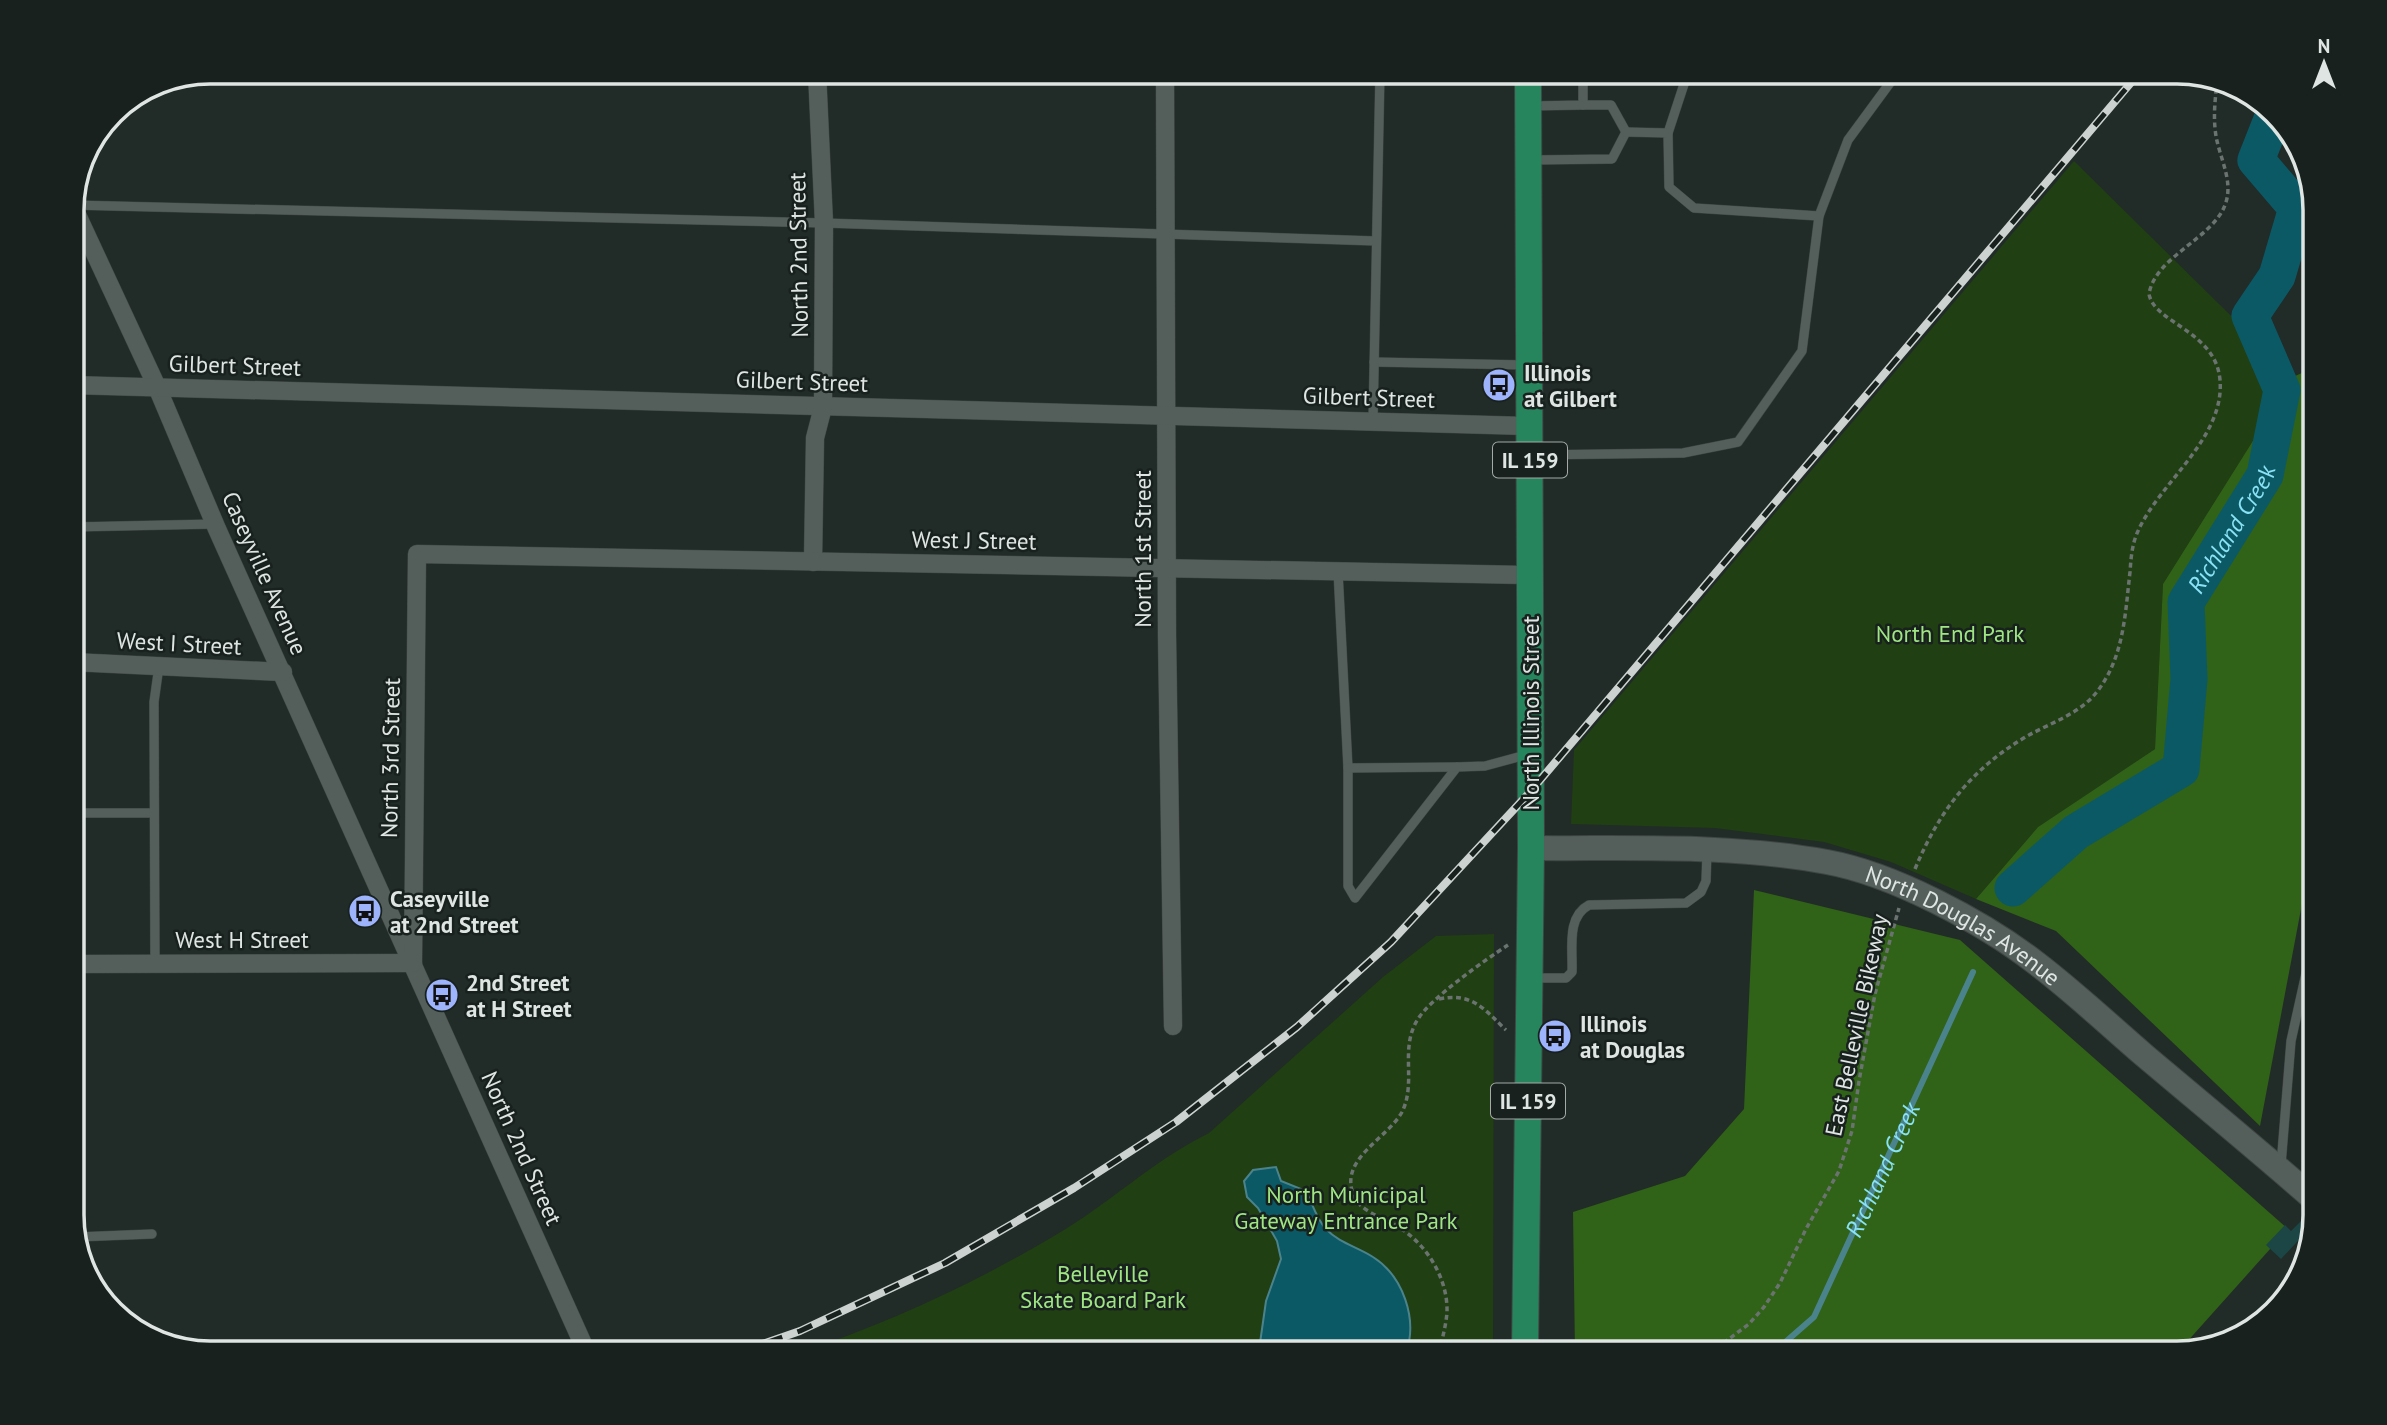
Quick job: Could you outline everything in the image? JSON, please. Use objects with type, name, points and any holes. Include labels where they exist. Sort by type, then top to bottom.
[{"type":"main road","name":"North Illinois Street","points":[[1525,1341],[1531,848],[1528,84]]},
{"type":"street","name":"North 2nd Street","points":[[813,562],[815,438],[823,407],[824,223],[818,84]]},
{"type":"street","name":"North 1st Street","points":[[1165,84],[1167,568],[1173,1026]]},
{"type":"street","name":"Caseyville Avenue","points":[[84,230],[157,387],[215,524],[413,963]]},
{"type":"street","name":"Gilbert Street","points":[[84,385],[1530,426]]},
{"type":"street","name":"West J Street","points":[[417,554],[1530,575]]},
{"type":"street","name":"North 3rd Street","points":[[413,963],[417,554]]},
{"type":"street","name":"West I Street","points":[[84,663],[283,672]]},
{"type":"street","name":"North Douglas Avenue","points":[[1531,848],[1707,850],[1829,862],[1872,874],[1907,889],[1985,930],[2036,963],[2303,1189]]},
{"type":"street","name":"North 2nd Street","points":[[413,963],[582,1341]]},
{"type":"street","name":"West H Street","points":[[84,964],[413,963]]},
{"type":"lane","points":[[1373,421],[1380,84]]},
{"type":"lane","points":[[1583,84],[1583,104]]},
{"type":"lane","points":[[1684,84],[1668,133],[1669,187],[1694,208],[1819,216]]},
{"type":"lane","points":[[1530,455],[1684,453],[1738,442],[1802,351],[1819,216],[1847,140],[1889,84]]},
{"type":"lane","points":[[1528,106],[1611,105],[1626,132]]},
{"type":"lane","points":[[1626,132],[1668,133]]},
{"type":"lane","points":[[1529,160],[1612,159],[1626,132]]},
{"type":"lane","points":[[84,204],[824,223],[1376,241]]},
{"type":"lane","points":[[1374,362],[1530,365]]},
{"type":"lane","points":[[84,527],[215,524]]},
{"type":"lane","points":[[1338,571],[1348,768],[1348,886],[1355,898],[1457,767]]},
{"type":"lane","points":[[155,963],[154,702],[159,666]]},
{"type":"lane","points":[[1348,768],[1485,766],[1530,754]]},
{"type":"lane","points":[[84,813],[154,813]]},
{"type":"lane","points":[[1529,978],[1566,978],[1572,972],[1574,918],[1580,909],[1589,905],[1686,902],[1701,892],[1706,881],[1707,850]]},
{"type":"lane","points":[[2281,1170],[2291,1041],[2303,987]]},
{"type":"lane","points":[[86,1237],[152,1234]]},
{"type":"path","name":"East Belleville Bikeway","points":[[1726,1341],[1749,1324],[1780,1283],[1806,1229],[1839,1171],[1852,1131],[1859,1081],[1895,916],[1925,846],[1958,792],[1979,770],[2001,751],[2087,702],[2105,681],[2114,664],[2121,640],[2132,554],[2138,532],[2154,503],[2199,446],[2217,409],[2220,396],[2219,370],[2204,344],[2157,308],[2150,298],[2152,284],[2222,213],[2228,197],[2227,178],[2216,136],[2214,116],[2216,90]]},
{"type":"path","points":[[1441,1341],[1447,1308],[1440,1278],[1433,1263],[1424,1248],[1412,1236],[1359,1204],[1351,1185],[1351,1172],[1362,1155],[1387,1131],[1401,1112],[1408,1096],[1409,1038],[1419,1017],[1437,999],[1495,953]]},
{"type":"path","points":[[1437,999],[1458,996],[1473,1001],[1528,1051]]},
{"type":"green space","name":"North End Park","points":[[2074,161],[2293,377],[2163,584],[2155,749],[2038,827],[1976,899],[1891,862],[1824,842],[1715,828],[1571,824],[1574,750]]},
{"type":"green space","points":[[2303,372],[2303,898],[2260,1126],[2056,931],[1976,899],[2038,827],[2155,749],[2163,584],[2293,377]]},
{"type":"green space","points":[[1754,890],[1960,940],[2288,1229],[2188,1340],[1575,1341],[1573,1212],[1685,1176],[1744,1109]]},
{"type":"green space","name":"North Municipal Gateway Entrance Park","points":[[1494,934],[1493,1341],[831,1341],[929,1302],[1074,1224],[1168,1157],[1209,1133],[1383,977],[1436,936]]},
{"type":"water","points":[[1276,1167],[1281,1181],[1306,1191],[1320,1221],[1331,1234],[1384,1265],[1405,1299],[1409,1313],[1409,1341],[1260,1341],[1266,1301],[1281,1259],[1277,1241],[1258,1208],[1247,1197],[1244,1181],[1253,1170]]},
{"type":"building","points":[[2301,1221],[2303,1223],[2301,1238],[2281,1259],[2266,1245],[2285,1225],[2291,1231]]},
{"type":"waterway","name":"Richland Creek","points":[[2013,888],[2076,832],[2181,769],[2189,679],[2186,602],[2265,475],[2282,390],[2250,316],[2277,276],[2297,208],[2256,160],[2270,125]]},
{"type":"waterway","name":"Richland Creek","points":[[1787,1341],[1814,1317],[1973,972]]},
{"type":"railway","points":[[771,1341],[800,1331],[945,1263],[1074,1188],[1176,1122],[1297,1027],[1391,942],[1530,792],[2130,84]]},
{"type":"place","name":"Illinois at Gilbert","points":[[1499,385]]},
{"type":"place","name":"Caseyville at 2nd Street","points":[[365,911]]},
{"type":"place","name":"2nd Street at H Street","points":[[442,995]]},
{"type":"place","name":"Illinois at Douglas","points":[[1555,1036]]},
{"type":"park label","name":"Belleville Skate Board Park","points":[[1103,1286]]}]
